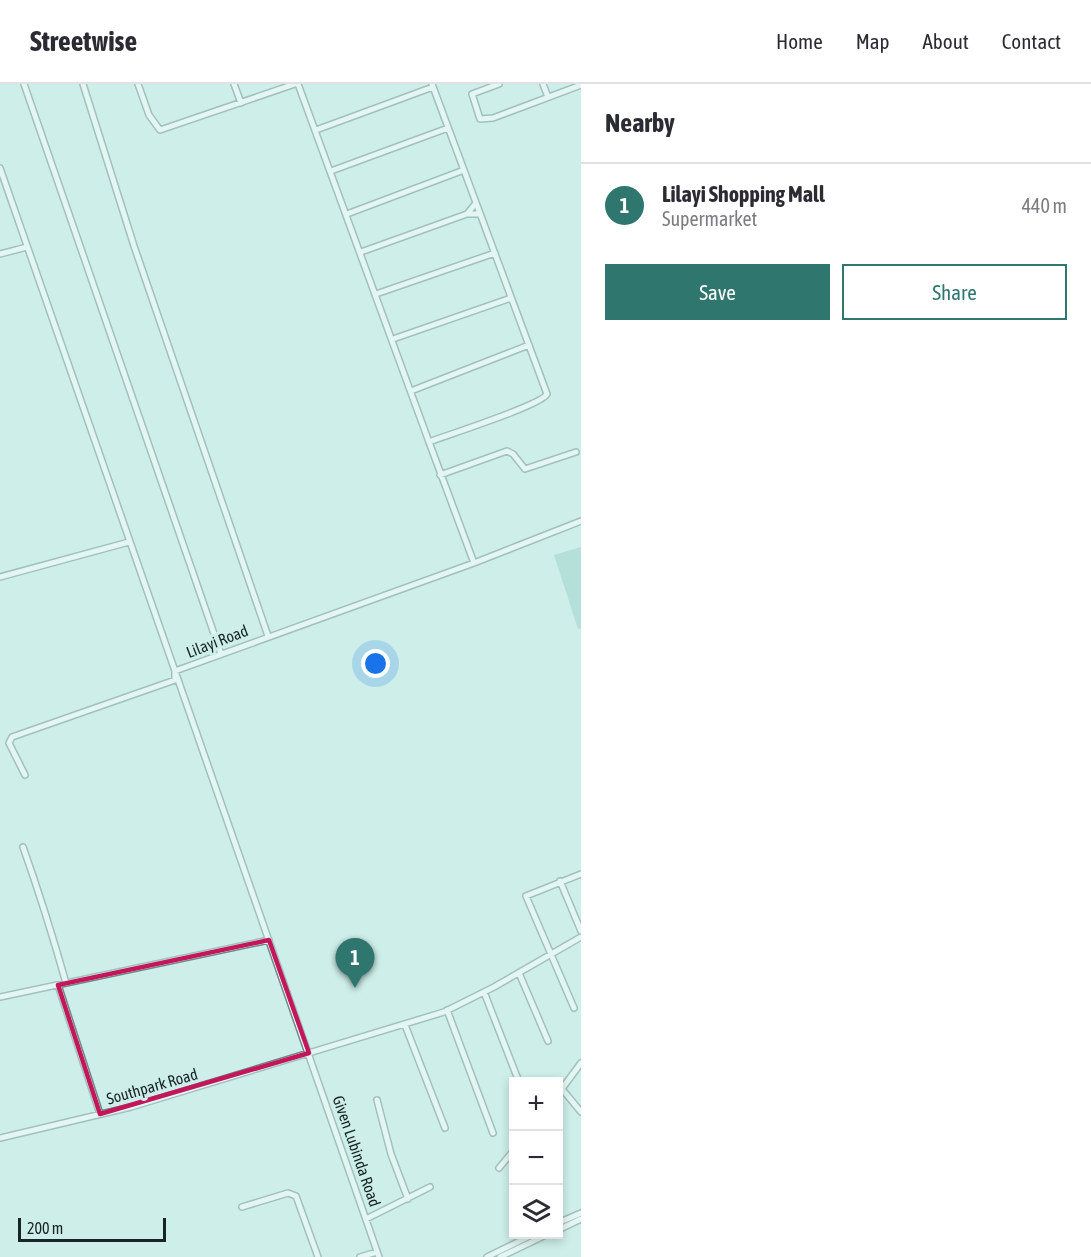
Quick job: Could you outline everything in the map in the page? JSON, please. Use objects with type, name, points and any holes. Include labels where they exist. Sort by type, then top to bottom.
[{"type":"street","points":[[24,84],[221,654]]},
{"type":"street","points":[[83,84],[142,268],[268,636]]},
{"type":"street","points":[[138,84],[149,115],[160,130],[296,84],[316,130],[474,563]]},
{"type":"street","points":[[234,84],[241,103]]},
{"type":"street","points":[[499,84],[472,94],[480,119],[494,118],[581,85]]},
{"type":"street","points":[[543,84],[548,97]]},
{"type":"street","points":[[316,130],[432,85],[547,394],[545,399],[429,442]]},
{"type":"street","points":[[331,171],[448,128]]},
{"type":"street","points":[[0,168],[175,671],[175,680],[12,737],[9,743],[25,775]]},
{"type":"street","points":[[347,214],[464,170]]},
{"type":"street","points":[[466,214],[476,203]]},
{"type":"street","points":[[361,252],[466,214],[480,214]]},
{"type":"street","points":[[0,254],[27,247]]},
{"type":"street","points":[[376,294],[495,253]]},
{"type":"street","points":[[393,339],[511,298]]},
{"type":"street","points":[[411,391],[529,345]]},
{"type":"street","points":[[440,475],[507,451],[513,454],[525,469],[576,452]]},
{"type":"street","name":"Lilayi Road","points":[[309,1053],[175,671],[474,563],[581,521]]},
{"type":"street","points":[[0,577],[129,542]]},
{"type":"street","points":[[23,847],[39,900],[46,911],[66,983]]},
{"type":"street","points":[[574,1008],[526,896],[581,874]]},
{"type":"street","points":[[560,881],[581,931]]},
{"type":"street","name":"Southpark Road","points":[[0,1138],[100,1114],[447,1010],[519,973],[581,937]]},
{"type":"street","points":[[0,997],[269,940]]},
{"type":"street","points":[[519,973],[548,1041]]},
{"type":"street","points":[[58,985],[100,1114]]},
{"type":"street","points":[[484,992],[517,1077]]},
{"type":"street","points":[[447,1010],[493,1133]]},
{"type":"street","points":[[405,1024],[445,1128]]},
{"type":"street","name":"Given Lubinda Road","points":[[309,1053],[378,1254]]},
{"type":"street","points":[[563,1087],[581,1063]]},
{"type":"street","points":[[563,1094],[581,1112]]},
{"type":"street","points":[[377,1100],[391,1154],[408,1198]]},
{"type":"street","points":[[499,1168],[509,1155]]},
{"type":"street","points":[[366,1219],[430,1187]]},
{"type":"street","points":[[242,1207],[288,1193],[296,1196],[318,1257]]},
{"type":"street","points":[[563,1221],[581,1213]]},
{"type":"street","points":[[563,1228],[581,1219]]},
{"type":"street","points":[[486,1257],[524,1239]]},
{"type":"street","points":[[500,1257],[538,1239]]},
{"type":"street","points":[[360,1257],[378,1254]]},
{"type":"highlighted area","points":[[269,940],[309,1053],[100,1114],[58,985]]},
{"type":"green space","points":[[581,547],[581,628],[578,629],[554,555]]},
{"type":"place","name":"Lilayi Shopping Mall","points":[[355,988]]}]
